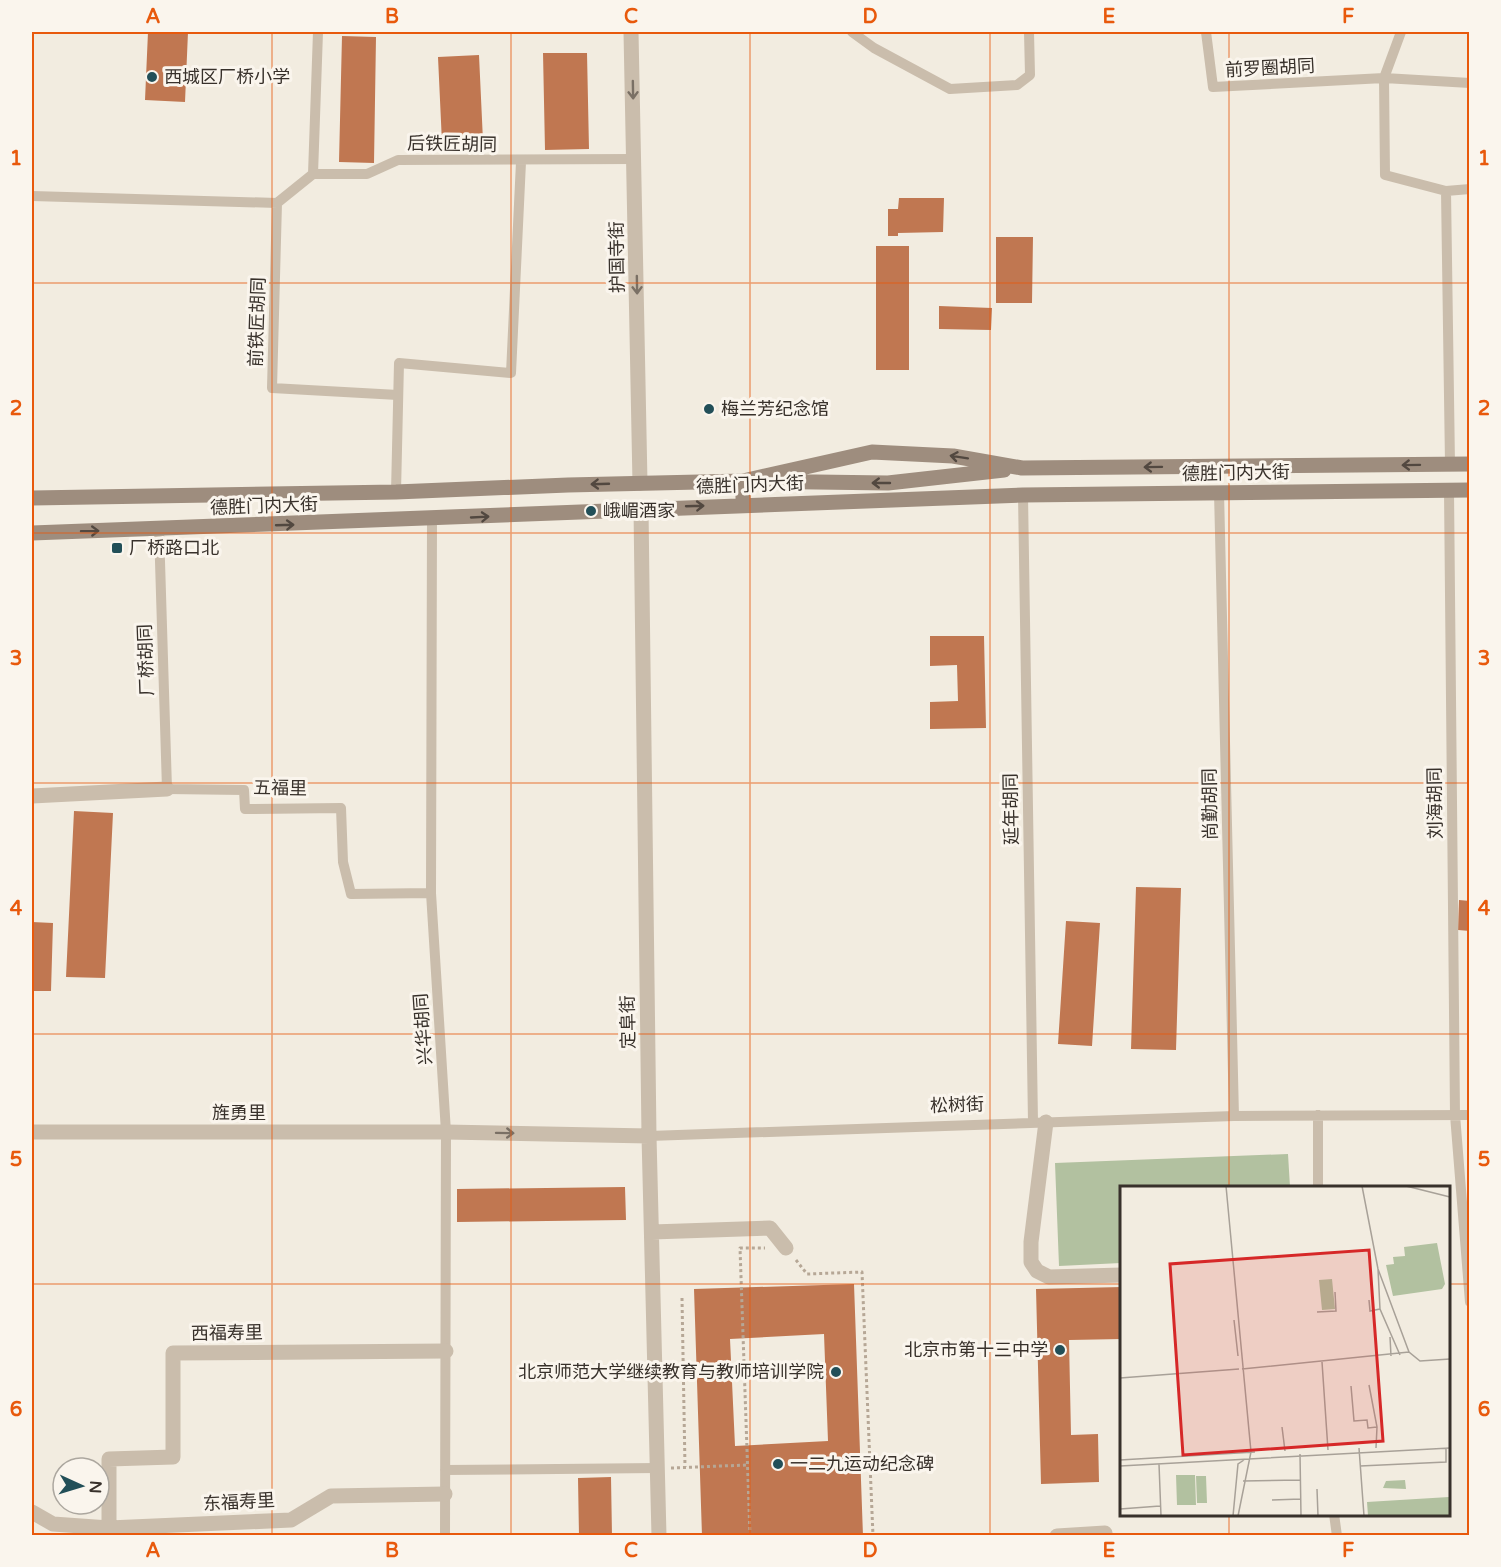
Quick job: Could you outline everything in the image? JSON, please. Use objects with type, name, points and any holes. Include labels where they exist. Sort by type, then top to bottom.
[{"type":"main road","name":"德胜门内大街","points":[[743,481],[872,452],[952,456],[1022,468]]},
{"type":"main road","points":[[1449,490],[1450,464]]},
{"type":"main road","name":"德胜门内大街","points":[[32,498],[396,492],[743,481],[888,483],[1022,468],[1470,464]]},
{"type":"main road","points":[[743,481],[743,505]]},
{"type":"main road","points":[[640,483],[641,508]]},
{"type":"main road","points":[[568,485],[568,512]]},
{"type":"main road","name":"德胜门内大街","points":[[32,533],[1023,495],[1470,490]]},
{"type":"street","name":"护国寺街","points":[[632,32],[640,483]]},
{"type":"street","name":"定阜街","points":[[641,508],[650,1136],[659,1536]]},
{"type":"street","name":"五福里","points":[[32,796],[167,789]]},
{"type":"street","points":[[1039,1122],[1030,1242],[1031,1262],[1037,1271],[1049,1277],[1120,1275]]},
{"type":"street","name":"旌勇里","points":[[32,1132],[446,1132]]},
{"type":"street","name":"松树街","points":[[446,1132],[650,1136]]},
{"type":"street","points":[[652,1232],[770,1228],[786,1248]]},
{"type":"street","name":"西福寿里","points":[[109,1528],[109,1459],[173,1457],[173,1353],[446,1351]]},
{"type":"street","name":"东福寿里","points":[[32,1512],[53,1524],[109,1528],[291,1520],[331,1496],[445,1494]]},
{"type":"street","points":[[1057,1536],[1105,1533]]},
{"type":"lane","points":[[32,196],[277,203],[313,174],[318,32]]},
{"type":"lane","points":[[852,32],[874,48],[950,88],[1017,86],[1030,75],[1029,32]]},
{"type":"lane","name":"前罗圈胡同","points":[[1206,32],[1213,87],[1384,78]]},
{"type":"lane","points":[[1401,32],[1384,78],[1385,175],[1446,191],[1470,189]]},
{"type":"lane","points":[[1384,78],[1470,83]]},
{"type":"lane","name":"后铁匠胡同","points":[[313,174],[367,174],[398,160],[521,162],[634,159]]},
{"type":"lane","points":[[396,492],[399,363],[512,373],[521,162]]},
{"type":"lane","points":[[1446,191],[1450,464]]},
{"type":"lane","name":"前铁匠胡同","points":[[277,203],[272,388],[398,395]]},
{"type":"lane","name":"刘海胡同","points":[[1449,490],[1455,1115],[1470,1302]]},
{"type":"lane","name":"尚勤胡同","points":[[1219,492],[1234,1116]]},
{"type":"lane","name":"延年胡同","points":[[1023,495],[1039,1122]]},
{"type":"lane","name":"兴华胡同","points":[[432,519],[431,893],[446,1132],[445,1536]]},
{"type":"lane","name":"厂桥胡同","points":[[159,529],[167,789]]},
{"type":"lane","name":"五福里","points":[[167,789],[244,790],[245,809],[341,808],[343,862],[351,894],[431,893]]},
{"type":"lane","points":[[1318,1115],[1318,1186]]},
{"type":"lane","name":"松树街","points":[[650,1136],[1234,1116],[1470,1115]]},
{"type":"lane","points":[[445,1470],[657,1468]]},
{"type":"lane","points":[[1334,1516],[1337,1536]]},
{"type":"path","points":[[750,1536],[740,1248],[786,1248],[807,1274],[862,1272],[873,1536]]},
{"type":"path","points":[[682,1298],[685,1467]]},
{"type":"path","points":[[657,1468],[747,1465]]},
{"type":"green space","points":[[1288,1154],[1290,1186],[1120,1186],[1120,1263],[1059,1266],[1055,1163]]},
{"type":"building","points":[[148,32],[188,32],[185,102],[145,100]]},
{"type":"building","points":[[342,36],[376,37],[374,163],[339,162]]},
{"type":"building","points":[[543,53],[587,53],[589,149],[545,150]]},
{"type":"building","points":[[479,55],[483,141],[442,143],[438,57]]},
{"type":"building","points":[[899,198],[944,198],[943,232],[898,233],[898,236],[888,236],[888,209],[898,209]]},
{"type":"building","points":[[996,237],[1033,237],[1032,303],[996,303]]},
{"type":"building","points":[[876,246],[909,246],[909,370],[876,370]]},
{"type":"building","points":[[939,306],[992,308],[991,330],[939,329]]},
{"type":"building","points":[[930,636],[984,636],[986,728],[930,729],[930,702],[958,701],[957,665],[930,666]]},
{"type":"building","points":[[74,811],[113,813],[105,978],[66,977]]},
{"type":"building","points":[[1136,887],[1181,888],[1176,1050],[1131,1049]]},
{"type":"building","points":[[1459,900],[1470,901],[1470,931],[1458,930]]},
{"type":"building","points":[[1066,921],[1100,923],[1092,1046],[1058,1044]]},
{"type":"building","points":[[32,922],[53,923],[51,991],[32,991]]},
{"type":"building","points":[[625,1187],[626,1220],[457,1222],[457,1189]]},
{"type":"building","points":[[854,1284],[863,1536],[702,1536],[694,1289]],"holes":[[[824,1334],[828,1441],[735,1446],[730,1339]]]},
{"type":"building","points":[[1120,1287],[1120,1339],[1069,1340],[1071,1435],[1098,1434],[1099,1482],[1041,1484],[1036,1289]]},
{"type":"building","points":[[611,1477],[612,1536],[579,1536],[578,1478]]},
{"type":"place","name":"西城区厂桥小学","points":[[152,77]]},
{"type":"place","name":"梅兰芳纪念馆","points":[[709,409]]},
{"type":"place","name":"峨嵋酒家","points":[[591,511]]},
{"type":"place","name":"厂桥路口北","points":[[117,548]]},
{"type":"place","name":"北京市第十三中学","points":[[1060,1350]]},
{"type":"place","name":"北京师范大学继续教育与教师培训学院","points":[[836,1372]]},
{"type":"place","name":"一二九运动纪念碑","points":[[778,1464]]}]
